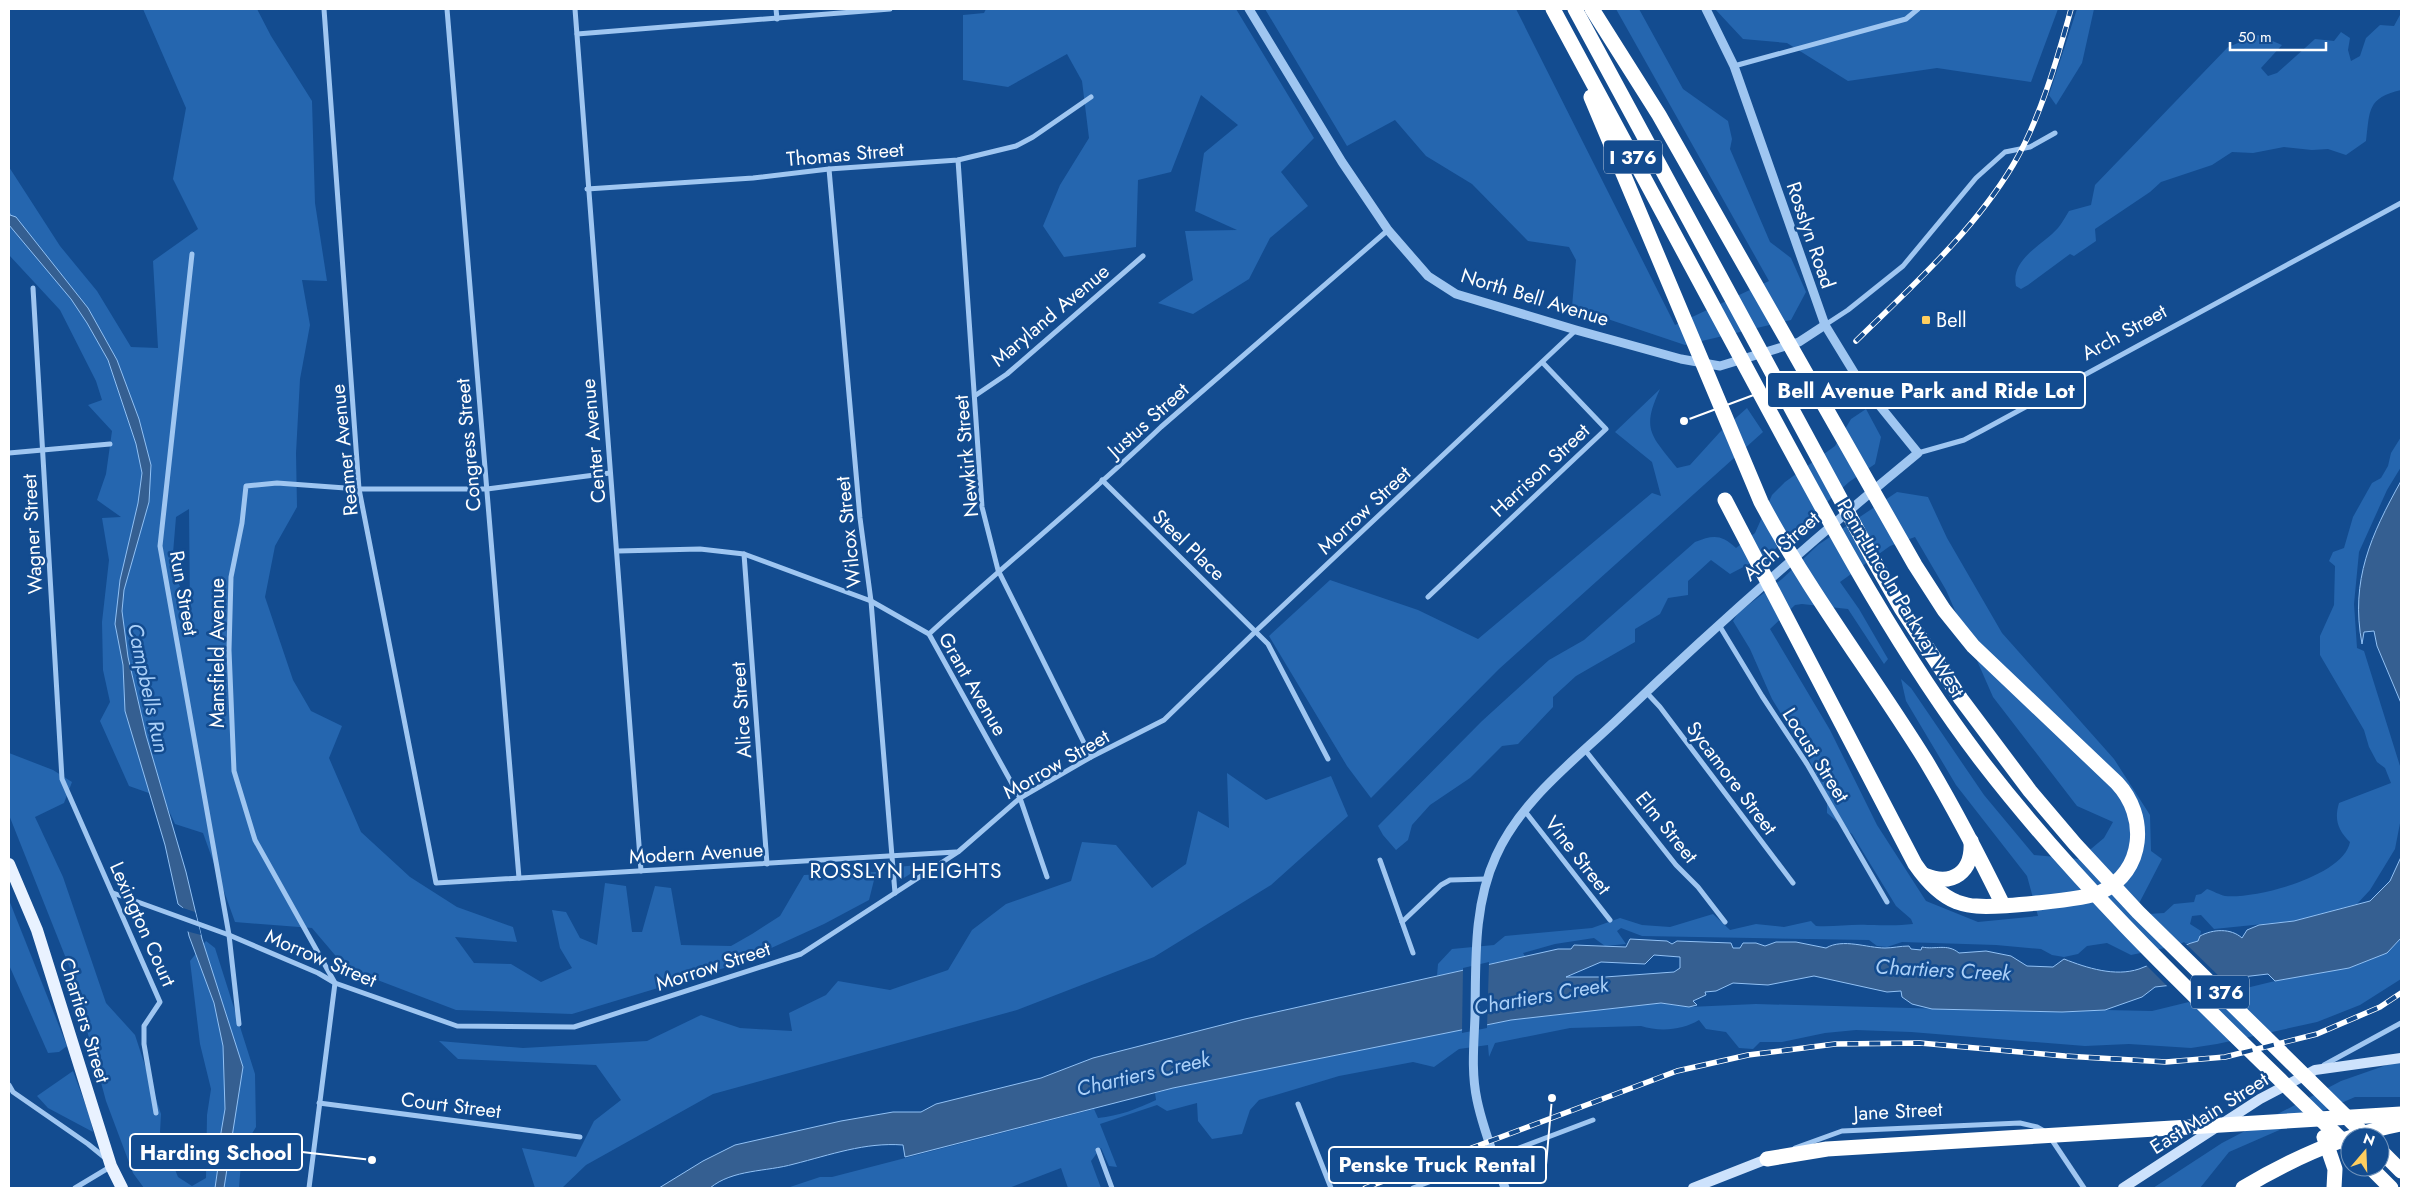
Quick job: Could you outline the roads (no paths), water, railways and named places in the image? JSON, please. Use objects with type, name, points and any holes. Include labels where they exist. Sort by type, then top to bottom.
[{"type":"highway","name":"Penn-Lincoln Parkway West","points":[[1553,9],[1856,568],[1884,618],[1945,710],[1991,773],[2052,847],[2124,925],[2340,1138]]},
{"type":"highway","points":[[1553,9],[1749,476],[1779,535],[1925,760],[1971,839],[2003,905]]},
{"type":"highway","name":"Penn-Lincoln Parkway West","points":[[1575,9],[1873,559],[1906,616],[1961,699],[2018,776],[2075,844],[2138,912],[2357,1127]]},
{"type":"highway","points":[[1592,9],[1659,115],[1920,573],[1944,610],[1978,652],[2117,782],[2132,803],[2137,818],[2139,837],[2134,856],[2124,873],[2101,892],[2083,898],[1976,906],[1956,902],[1938,891],[1922,874],[1725,500]]},
{"type":"highway","points":[[1922,874],[1940,880],[1957,876],[1968,864],[1971,839]]},
{"type":"highway","points":[[2307,1106],[2330,1150],[2334,1183]]},
{"type":"highway","points":[[1767,1160],[1827,1150],[2401,1114]]},
{"type":"highway","points":[[2244,1188],[2281,1166],[2326,1145],[2401,1124]]},
{"type":"highway","points":[[2390,1160],[2401,1171]]},
{"type":"highway","points":[[2380,1177],[2391,1188]]},
{"type":"main road","name":"Chartiers Street","points":[[9,864],[36,930],[111,1166],[122,1188]]},
{"type":"main road","points":[[2314,1070],[2401,1058]]},
{"type":"main road","name":"East Main Street","points":[[2123,1188],[2260,1099],[2314,1070]]},
{"type":"main road","name":"Jane Street","points":[[1692,1188],[1767,1160]]},
{"type":"street","name":"Reamer Avenue","points":[[324,9],[360,488],[436,883]]},
{"type":"street","name":"Congress Street","points":[[447,9],[519,878]]},
{"type":"street","name":"Center Avenue","points":[[575,9],[587,189],[618,551],[641,870]]},
{"type":"street","points":[[776,9],[777,19]]},
{"type":"street","points":[[577,34],[890,9]]},
{"type":"street","name":"North Bell Avenue","points":[[1249,9],[1342,162],[1388,230],[1428,276],[1456,294],[1681,359],[1720,366],[1799,342],[1824,325]]},
{"type":"street","name":"Rosslyn Road","points":[[1706,9],[1734,66],[1824,325],[1858,380],[1918,453]]},
{"type":"street","points":[[1734,66],[1906,19],[1918,9]]},
{"type":"street","name":"Thomas Street","points":[[587,189],[753,178],[829,169],[958,160],[1016,146],[1091,98]]},
{"type":"street","points":[[1824,325],[1848,310],[1903,266],[1976,178],[2005,152],[2030,147],[2055,133]]},
{"type":"street","name":"Newkirk Street","points":[[958,160],[976,395],[982,507],[998,570],[1091,757]]},
{"type":"street","name":"Wilcox Street","points":[[829,169],[860,518],[871,601],[890,856],[895,893]]},
{"type":"street","name":"Arch Street","points":[[1505,1188],[1477,1101],[1474,1052],[1477,945],[1481,896],[1486,879],[1505,836],[1523,810],[1646,692],[1806,545],[1918,453],[1964,440],[1977,434],[2401,202]]},
{"type":"street","name":"Justus Street","points":[[929,634],[998,570],[1388,230]]},
{"type":"street","name":"Run Street","points":[[192,254],[160,546],[229,935],[240,1024]]},
{"type":"street","name":"Maryland Avenue","points":[[976,395],[1006,374],[1143,256]]},
{"type":"street","name":"Wagner Street","points":[[33,288],[62,779]]},
{"type":"street","name":"Morrow Street","points":[[113,893],[229,935],[318,973],[334,984],[458,1026],[574,1026],[801,954],[958,852],[1020,798],[1091,757],[1164,720],[1256,631],[1543,364],[1576,330]]},
{"type":"street","name":"Harrison Street","points":[[1428,597],[1606,429],[1543,364]]},
{"type":"street","points":[[9,453],[110,444]]},
{"type":"street","name":"Mansfield Avenue","points":[[334,984],[255,840],[234,771],[229,650],[231,577],[242,523],[246,486],[277,483],[360,488],[487,489],[610,473]]},
{"type":"street","name":"Steel Place","points":[[1102,480],[1268,644],[1328,759]]},
{"type":"street","name":"Grant Avenue","points":[[618,551],[700,549],[744,554],[871,601],[929,634],[1020,798],[1047,877]]},
{"type":"street","name":"Alice Street","points":[[744,554],[767,864]]},
{"type":"street","name":"Locust Street","points":[[1719,624],[1762,696],[1807,764],[1887,902]]},
{"type":"street","name":"Sycamore Street","points":[[1646,692],[1660,707],[1793,883]]},
{"type":"street","name":"Elm Street","points":[[1585,750],[1676,865],[1698,887],[1725,922]]},
{"type":"street","name":"Lexington Court","points":[[62,779],[160,1002],[144,1026],[144,1044],[156,1113]]},
{"type":"street","name":"Vine Street","points":[[1523,810],[1610,920]]},
{"type":"street","name":"Modern Avenue","points":[[436,883],[958,852]]},
{"type":"street","points":[[1380,860],[1413,953]]},
{"type":"street","points":[[1402,922],[1441,885],[1450,880],[1486,879]]},
{"type":"street","points":[[309,1188],[334,984]]},
{"type":"street","points":[[2314,1070],[2401,1023]]},
{"type":"street","points":[[9,1086],[13,1092],[88,1144],[111,1166],[75,1188]]},
{"type":"street","name":"Court Street","points":[[319,1103],[580,1137]]},
{"type":"street","points":[[1298,1104],[1331,1188]]},
{"type":"street","points":[[1413,1188],[1593,1120]]},
{"type":"street","name":"Jane Street","points":[[1767,1160],[1842,1130],[2020,1123],[2037,1127],[2048,1135],[2084,1188]]},
{"type":"street","points":[[1098,1150],[1112,1188]]},
{"type":"water","points":[[9,210],[10,215],[16,217],[88,308],[117,360],[139,419],[151,465],[149,502],[124,590],[122,611],[128,657],[146,735],[186,872],[202,939],[243,1067],[224,1188],[215,1188],[218,1167],[216,1162],[225,1109],[223,1046],[214,1003],[189,936],[183,908],[178,904],[165,845],[125,711],[123,665],[115,624],[120,580],[138,503],[142,473],[136,444],[108,360],[71,299],[9,225]]},
{"type":"water","points":[[2401,481],[2401,703],[2377,646],[2374,631],[2364,632],[2362,644],[2359,599],[2361,579],[2372,539]]},
{"type":"water","name":"Chartiers Creek","points":[[2401,857],[2401,938],[2387,953],[2349,968],[2275,981],[2268,974],[2155,987],[2142,997],[2105,1010],[2062,1012],[1932,1009],[1912,1004],[1902,997],[1901,991],[1887,992],[1814,976],[1768,985],[1733,983],[1716,991],[1705,992],[1706,995],[1693,1001],[1697,1005],[1689,1007],[1661,1003],[1511,1020],[1173,1088],[905,1157],[903,1145],[875,1145],[783,1167],[739,1174],[729,1177],[710,1188],[659,1188],[703,1161],[735,1145],[841,1121],[893,1112],[921,1112],[936,1104],[1041,1078],[1093,1058],[1245,1019],[1558,949],[1571,949],[1574,945],[1626,947],[1630,939],[1667,941],[1672,944],[1677,941],[1731,943],[1733,948],[1740,948],[1743,943],[1756,943],[1765,946],[1776,942],[1796,942],[1826,948],[1840,944],[1878,948],[1909,946],[1911,949],[1921,950],[1922,947],[1945,947],[1959,953],[1986,951],[2011,956],[2027,966],[2053,967],[2064,959],[2092,968],[2120,972],[2147,966],[2182,946],[2198,941],[2200,936],[2210,932],[2233,932],[2242,938],[2247,930],[2259,925],[2294,921],[2370,901],[2390,881]],"holes":[[[1654,955],[1680,957],[1680,968],[1674,972],[1605,977],[1566,977],[1601,962],[1645,964]]]},
{"type":"railway","points":[[1856,341],[1940,258],[1997,190],[2013,165],[2031,129],[2054,68],[2071,9]]},
{"type":"railway","points":[[1365,1188],[1677,1071],[1748,1055],[1835,1044],[1920,1043],[2065,1056],[2166,1062],[2225,1057],[2317,1034],[2380,1007],[2401,993]]},
{"type":"place","name":"Bell","points":[[1926,320]]},
{"type":"place","name":"Bell Avenue Park and Ride Lot","points":[[1684,421]]},
{"type":"place","name":"Penske Truck Rental","points":[[1552,1098]]},
{"type":"place","name":"Harding School","points":[[372,1160]]},
{"type":"district","name":"ROSSLYN HEIGHTS","points":[[906,871]]},
{"type":"water label","name":"Campbells Run","points":[[148,688]]}]
